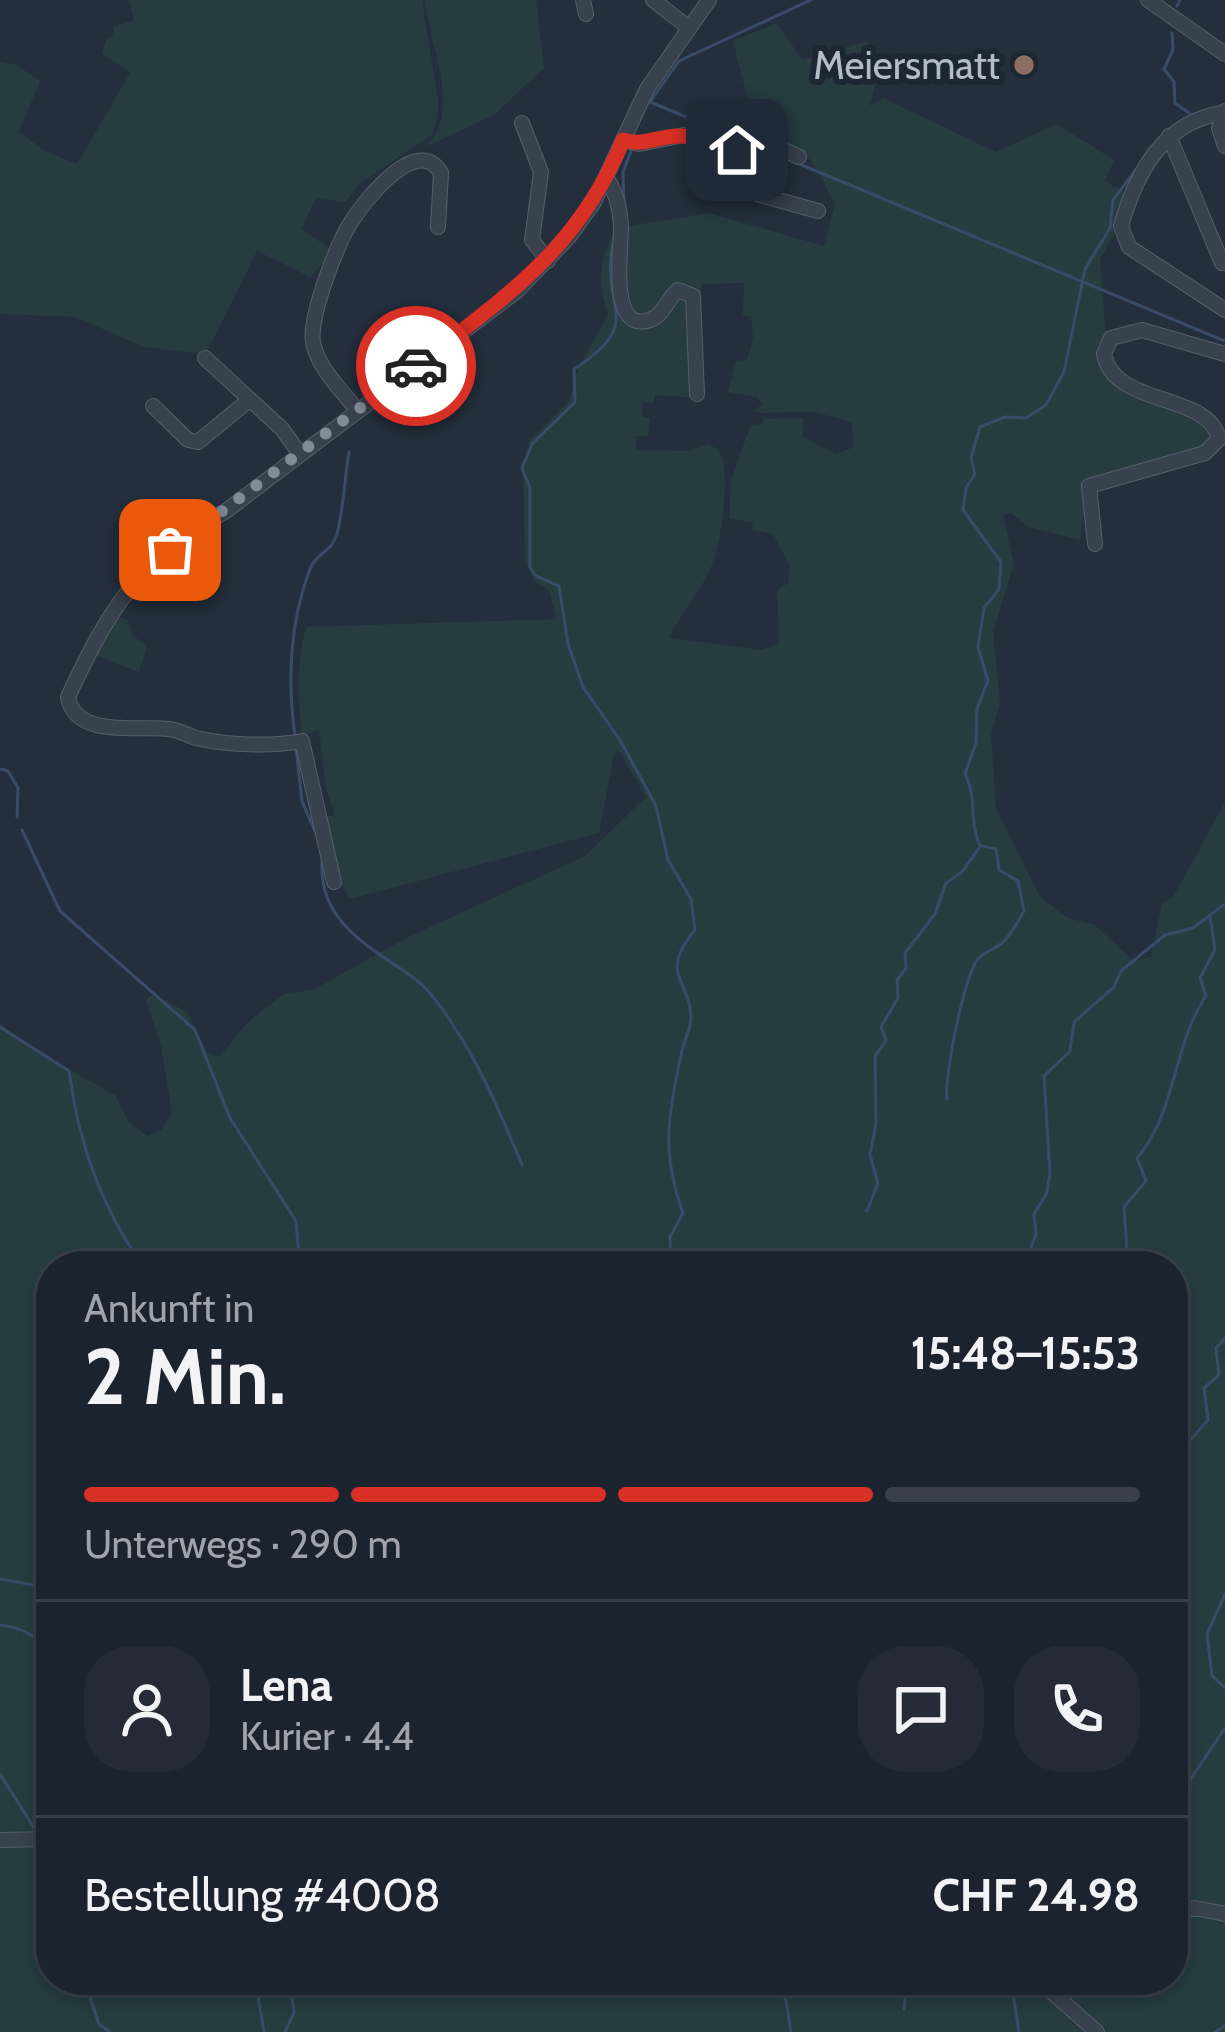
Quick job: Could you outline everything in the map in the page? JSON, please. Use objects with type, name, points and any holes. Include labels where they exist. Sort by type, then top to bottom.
[{"type":"street","points":[[653,0],[689,28]]},
{"type":"street","points":[[334,882],[302,741],[218,740],[170,729],[120,729],[93,723],[68,704],[106,617],[121,596],[196,528],[226,511],[517,291],[548,261],[607,179],[647,88],[709,0]]},
{"type":"street","points":[[1148,0],[1225,54]]},
{"type":"street","points":[[1225,146],[1219,134],[1223,112],[1194,118],[1169,136],[1146,165],[1124,216],[1122,236],[1129,247],[1225,310]]},
{"type":"street","points":[[523,123],[541,172],[532,240],[548,261]]},
{"type":"street","points":[[623,140],[639,144],[684,135],[731,151],[778,147],[799,158]]},
{"type":"street","points":[[1169,136],[1222,263]]},
{"type":"street","points":[[731,151],[727,176],[732,187],[818,211]]},
{"type":"street","points":[[358,411],[327,371],[313,341],[316,311],[350,223],[404,165],[422,158],[431,160],[441,173],[438,227]]},
{"type":"street","points":[[607,179],[621,227],[618,281],[625,309],[639,320],[648,320],[662,311],[677,290],[693,296],[697,394]]},
{"type":"street","points":[[1095,544],[1089,486],[1205,454],[1219,439],[1208,420],[1161,401],[1113,373],[1104,354],[1111,338],[1142,330],[1225,354]]},
{"type":"street","points":[[205,358],[282,428],[300,454]]},
{"type":"street","points":[[153,406],[188,440],[198,442],[250,400]]},
{"type":"street","points":[[0,1840],[36,1839]]},
{"type":"street","points":[[1188,1910],[1225,1914]]},
{"type":"street","points":[[1056,1995],[1097,2032]]},
{"type":"green space","points":[[129,0],[422,0],[439,106],[433,134],[358,185],[346,202],[316,198],[301,229],[334,251],[310,277],[257,251],[206,354],[144,347],[75,317],[0,314],[0,62],[17,65],[40,81],[19,132],[45,151],[77,164],[130,73],[102,53],[113,27],[134,20]]},
{"type":"green space","points":[[425,0],[536,0],[544,68],[494,115],[421,149],[434,136],[443,101]]},
{"type":"green space","points":[[776,23],[803,60],[867,41],[876,73],[870,106],[883,98],[996,152],[1057,124],[1114,160],[1105,181],[1124,192],[1116,231],[1100,259],[1106,338],[1100,359],[1124,384],[1187,411],[1215,430],[1215,442],[1207,450],[1088,482],[1080,540],[1029,527],[1011,513],[1003,516],[1014,564],[993,632],[1000,702],[991,735],[996,808],[1040,897],[1068,918],[1095,925],[1134,961],[1151,957],[1162,904],[1173,897],[1225,802],[1225,1910],[1188,1908],[1188,1251],[36,1251],[36,1995],[1049,1995],[1065,2009],[1073,2025],[1083,2024],[1094,2032],[0,2032],[0,1024],[29,1047],[115,1095],[129,1123],[148,1136],[161,1130],[172,1113],[161,1046],[146,1000],[153,994],[187,1012],[207,1052],[219,1057],[248,1022],[284,994],[313,990],[406,938],[585,856],[646,797],[619,751],[614,754],[599,833],[350,899],[338,880],[325,817],[335,815],[326,789],[319,729],[302,737],[299,695],[306,627],[556,619],[549,590],[535,582],[525,562],[523,464],[530,440],[569,402],[578,368],[608,315],[601,270],[619,229],[617,279],[629,317],[654,321],[683,292],[689,296],[694,320],[696,398],[655,395],[654,403],[643,402],[642,417],[650,418],[648,436],[636,436],[636,450],[689,451],[707,444],[718,449],[725,474],[724,509],[713,561],[669,638],[762,650],[779,643],[777,590],[788,583],[790,566],[773,534],[752,530],[753,522],[729,519],[731,480],[751,424],[803,418],[803,437],[836,454],[854,447],[851,422],[814,412],[759,413],[754,410],[763,404],[757,397],[728,392],[736,361],[747,360],[753,337],[751,317],[743,316],[744,283],[702,284],[698,316],[694,293],[678,287],[659,311],[643,318],[627,307],[621,280],[623,227],[709,213],[824,246],[835,204],[799,149],[758,140],[733,41]]},
{"type":"green space","points":[[117,616],[128,620],[132,635],[147,646],[139,672],[91,654]]},
{"type":"green space","points":[[1209,1913],[1225,1921],[1225,2032],[1102,2032],[1064,1995],[1188,1995],[1188,1915]]},
{"type":"waterway","points":[[747,142],[650,102],[679,61],[811,0]]},
{"type":"waterway","points":[[1177,6],[1180,0]]},
{"type":"waterway","points":[[1172,33],[1173,50],[1164,69],[1174,82],[1175,103],[1189,113]]},
{"type":"waterway","points":[[624,205],[623,172],[631,151]]},
{"type":"waterway","points":[[773,153],[1225,341]]},
{"type":"waterway","points":[[980,846],[965,774],[976,743],[977,708],[988,681],[978,647],[984,608],[999,589],[1001,562],[963,510],[966,488],[975,474],[971,458],[980,427],[1005,417],[1026,418],[1046,405],[1064,372],[1085,269],[1110,228],[1113,200],[1138,167]]},
{"type":"waterway","points":[[613,244],[615,326],[596,353],[574,369],[575,402],[532,444],[522,468],[530,488],[530,567],[536,576],[559,586],[568,644],[583,687],[620,740],[656,806],[668,860],[691,899],[695,930],[677,967],[691,1018],[670,1116],[669,1153],[683,1213],[670,1237],[670,1251]]},
{"type":"waterway","points":[[295,735],[291,672],[298,609],[312,564],[337,534],[349,452]]},
{"type":"waterway","points":[[296,748],[302,801],[316,834]]},
{"type":"waterway","points":[[0,769],[8,771],[18,788],[17,817]]},
{"type":"waterway","points":[[22,830],[60,911],[195,1030],[230,1118],[296,1221],[299,1251]]},
{"type":"waterway","points":[[947,1099],[956,1027],[973,969],[980,957],[1005,940],[1024,911],[1018,881],[999,870],[996,849],[982,846]]},
{"type":"waterway","points":[[867,1211],[878,1183],[870,1155],[876,1124],[875,1056],[886,1041],[881,1027],[898,998],[897,980],[906,968],[905,953],[935,914],[946,883],[962,872],[979,848]]},
{"type":"waterway","points":[[322,861],[323,883],[339,918],[366,945],[420,983],[462,1039],[522,1165]]},
{"type":"waterway","points":[[1127,1251],[1124,1207],[1146,1181],[1137,1158],[1160,1120],[1186,1036],[1206,996],[1200,978],[1215,950],[1210,915],[1225,904]]},
{"type":"waterway","points":[[1029,1251],[1036,1234],[1034,1214],[1047,1193],[1050,1173],[1044,1076],[1070,1051],[1074,1022],[1114,987],[1121,971],[1165,935],[1193,928],[1210,915]]},
{"type":"waterway","points":[[0,1027],[69,1071],[94,1173],[133,1251]]},
{"type":"waterway","points":[[1188,1443],[1208,1420],[1204,1388],[1219,1375],[1216,1348],[1225,1338]]},
{"type":"waterway","points":[[0,1579],[36,1585]]},
{"type":"waterway","points":[[1225,1594],[1207,1634],[1212,1676],[1225,1688]]},
{"type":"waterway","points":[[0,1625],[36,1639]]},
{"type":"waterway","points":[[1188,1814],[1190,1780],[1225,1728]]},
{"type":"waterway","points":[[0,1774],[36,1831]]},
{"type":"waterway","points":[[89,1995],[99,2024],[110,2032]]},
{"type":"waterway","points":[[258,1995],[264,2032]]},
{"type":"waterway","points":[[285,2032],[294,2013],[292,1995]]},
{"type":"waterway","points":[[783,1995],[791,2032]]},
{"type":"waterway","points":[[904,2009],[905,1995]]},
{"type":"waterway","points":[[1013,1995],[1019,2032]]},
{"type":"waterway","points":[[1215,2032],[1225,2026]]},
{"type":"way so far","points":[[170,550],[416,366]]},
{"type":"place","name":"Meiersmatt","points":[[1024,65]]},
{"type":"route","points":[[416,366],[517,291],[548,261],[594,202],[623,140],[639,144],[684,135],[724,151],[737,150]]}]
